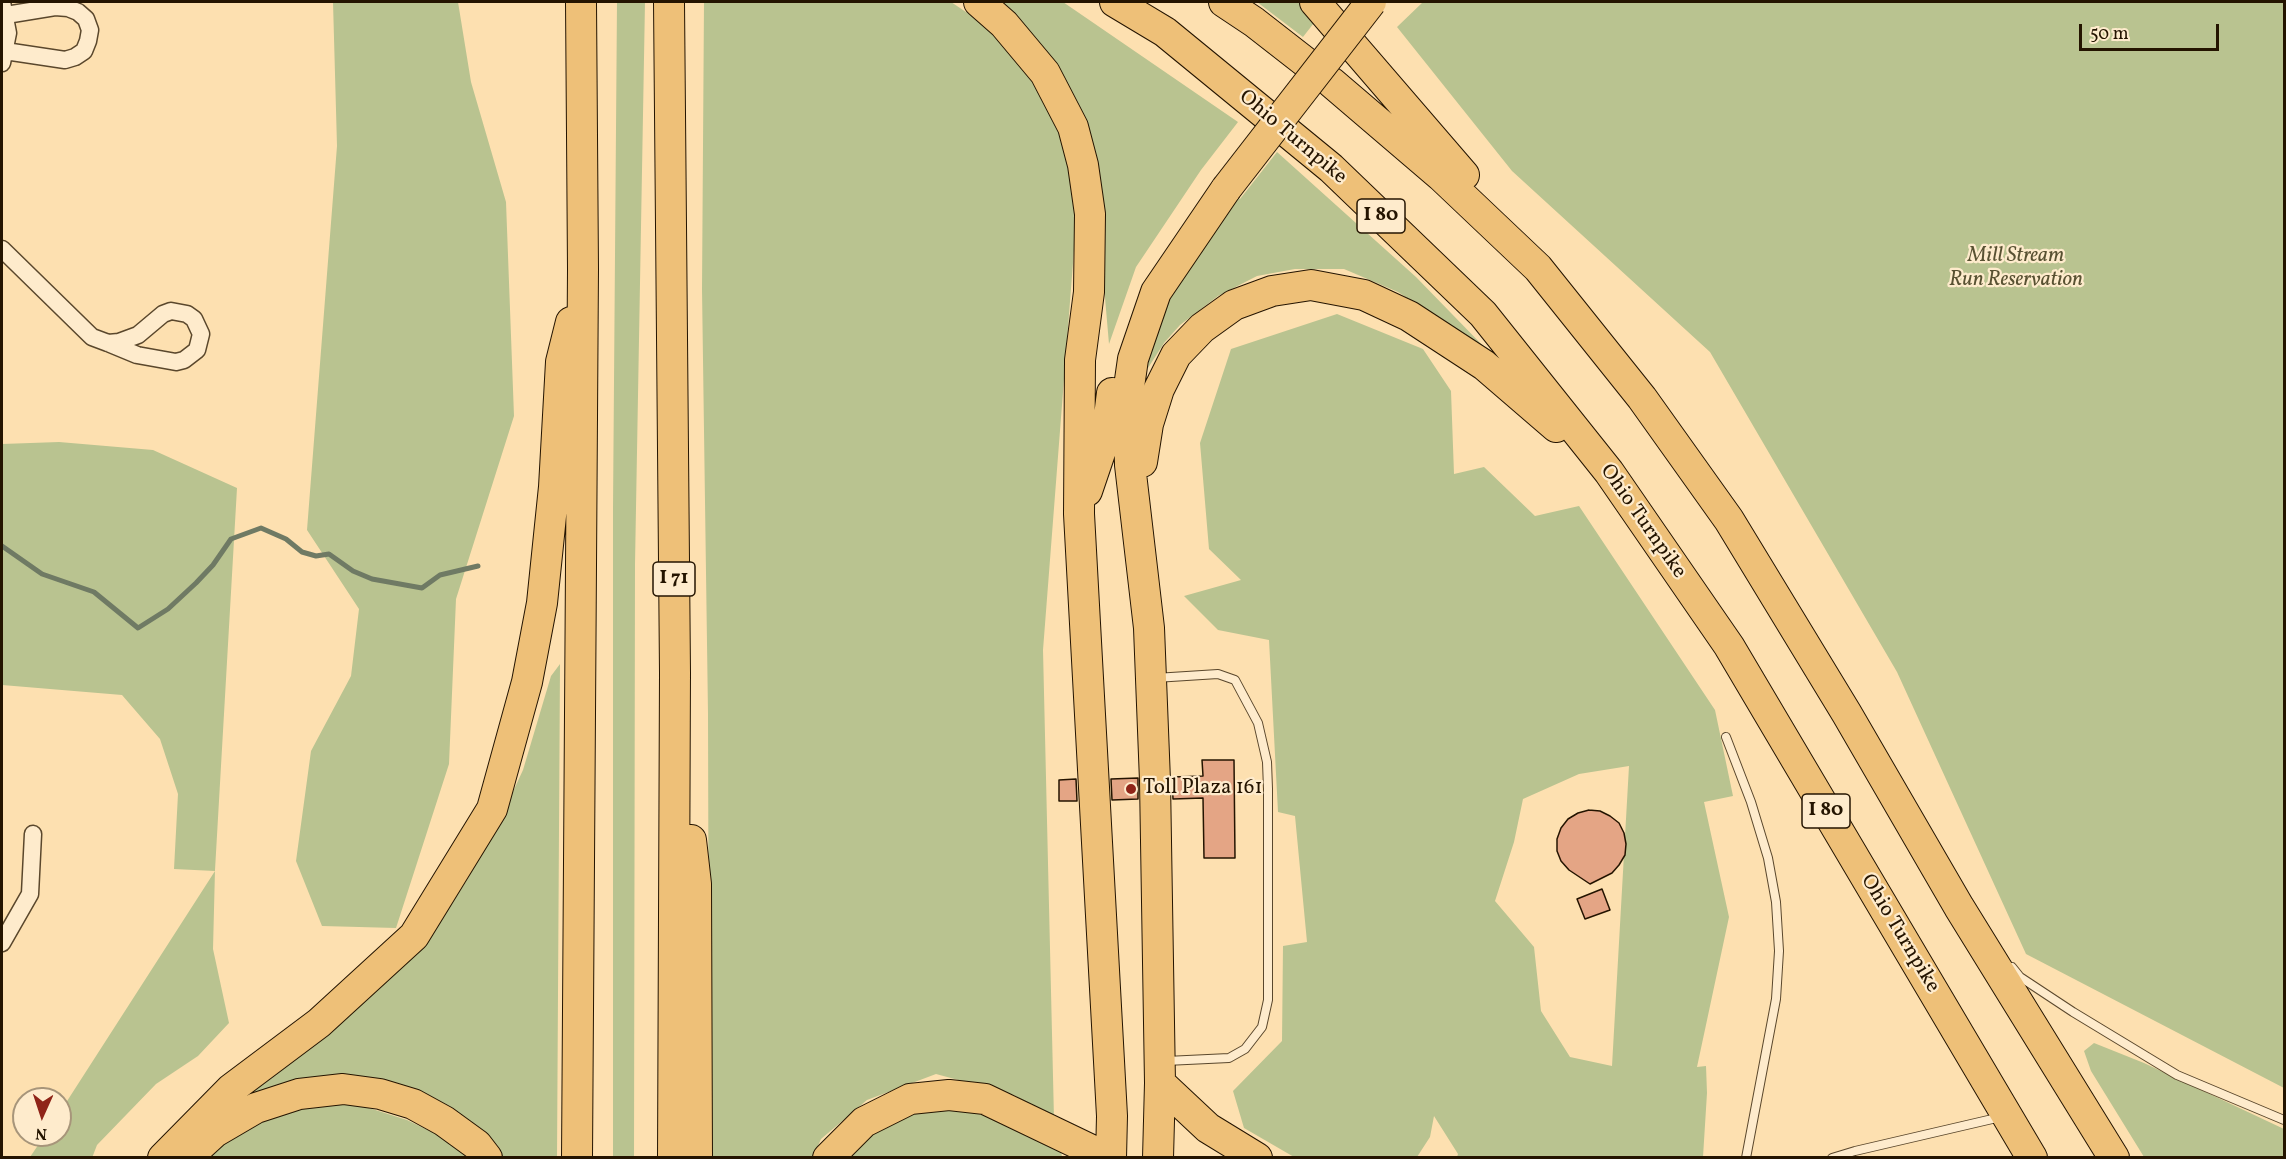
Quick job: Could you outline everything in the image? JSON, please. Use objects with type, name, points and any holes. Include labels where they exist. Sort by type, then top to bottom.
[{"type":"highway","points":[[578,1158],[584,269],[581,2]]},
{"type":"highway","name":"I 71","points":[[669,2],[675,673],[673,1158]]},
{"type":"highway","points":[[828,1158],[864,1122],[910,1099],[949,1095],[985,1099],[1110,1158],[1112,1116],[1078,514],[1080,360],[1089,292],[1090,214],[1083,165],[1073,127],[1045,73],[1004,24],[979,2]]},
{"type":"highway","name":"Ohio Turnpike","points":[[1115,2],[1165,32],[1331,168],[1483,314],[1609,472],[1729,646],[2032,1158]]},
{"type":"highway","points":[[1224,2],[1254,22],[1340,89],[1441,176],[1538,268],[1642,398],[1729,520],[1959,907],[2115,1158]]},
{"type":"highway","points":[[1315,2],[1420,126],[1505,220],[1538,268]]},
{"type":"highway","points":[[1159,1144],[1155,782],[1149,628],[1128,426],[1128,394],[1133,359],[1156,292],[1218,187],[1352,2]]},
{"type":"highway","points":[[1078,514],[1107,432],[1118,349],[1149,274],[1371,2]]},
{"type":"highway","points":[[163,1158],[231,1089],[319,1023],[414,936],[492,809],[527,682],[542,603],[554,487],[561,362],[584,269]]},
{"type":"highway","points":[[1135,503],[1148,424],[1159,389],[1176,355],[1202,328],[1234,305],[1272,291],[1311,285],[1364,295],[1409,316],[1484,365],[1609,472]]},
{"type":"highway","points":[[675,673],[696,884],[697,1158]]},
{"type":"highway","points":[[1159,1072],[1208,1128],[1257,1158]]},
{"type":"highway","points":[[187,1158],[214,1132],[256,1108],[299,1094],[343,1089],[380,1094],[413,1104],[444,1121],[477,1145],[487,1158]]},
{"type":"street","points":[[4,8],[68,8],[78,12],[86,19],[90,30],[84,51],[65,60],[3,57],[8,33],[4,8]]},
{"type":"street","points":[[2,249],[92,337],[137,355],[176,362],[184,360],[197,350],[201,334],[194,319],[188,314],[171,312],[163,314],[138,335],[119,342],[108,343]]},
{"type":"street","points":[[2,944],[30,894],[33,834]]},
{"type":"lane","points":[[1151,678],[1218,674],[1235,680],[1258,723],[1267,762],[1268,789],[1268,1000],[1262,1027],[1245,1049],[1229,1058],[1159,1072]]},
{"type":"lane","points":[[1726,738],[1751,802],[1768,858],[1776,902],[1778,941],[1776,999],[1746,1158]]},
{"type":"lane","points":[[1959,907],[1997,951]]},
{"type":"lane","points":[[2005,959],[2020,977],[2177,1075],[2284,1120]]},
{"type":"lane","points":[[1832,1158],[1853,1155],[2006,1116]]},
{"type":"green space","points":[[333,2],[458,2],[471,82],[506,202],[514,416],[456,599],[449,764],[396,928],[322,926],[296,861],[311,751],[351,676],[359,609],[307,530],[337,146]]},
{"type":"green space","points":[[617,2],[645,2],[635,564],[634,1158],[613,1157],[613,508]]},
{"type":"green space","points":[[704,2],[951,2],[978,20],[1012,54],[1063,125],[1076,195],[1074,250],[1043,650],[1054,1119],[1014,1095],[936,1074],[867,1100],[821,1139],[813,1157],[712,1157],[709,1103],[708,714],[702,289]]},
{"type":"green space","points":[[993,2],[1063,2],[1238,122],[1201,170],[1136,267],[1109,344],[1098,217],[1097,157],[1055,69]]},
{"type":"green space","points":[[1257,2],[1301,2],[1317,19],[1303,37]]},
{"type":"green space","name":"Mill Stream Run Reservation","points":[[1423,2],[2284,2],[2284,1088],[2026,954],[1897,672],[1710,352],[1512,171],[1397,27]]},
{"type":"green space","points":[[1277,152],[1416,277],[1486,349],[1398,292],[1344,269],[1295,269],[1257,276],[1218,296],[1180,325],[1164,343],[1148,368],[1149,348],[1179,274],[1234,195],[1240,199]]},
{"type":"green space","points":[[1337,314],[1423,349],[1451,391],[1454,474],[1484,467],[1535,516],[1579,506],[1715,710],[1733,796],[1704,802],[1729,917],[1697,1067],[1706,1066],[1707,1093],[1703,1157],[1457,1157],[1458,1154],[1434,1116],[1430,1137],[1417,1157],[1294,1157],[1244,1128],[1233,1091],[1282,1041],[1283,946],[1307,942],[1295,816],[1278,812],[1269,640],[1218,630],[1184,596],[1241,580],[1209,549],[1200,443],[1231,349]],"holes":[[[1629,766],[1612,1066],[1570,1057],[1541,1011],[1534,947],[1495,901],[1514,842],[1523,799],[1579,774]]]},
{"type":"green space","points":[[59,442],[153,450],[237,488],[215,871],[174,869],[178,794],[160,739],[122,695],[2,685],[2,444]]},
{"type":"green space","points":[[560,664],[557,1157],[501,1157],[391,1087],[227,1104],[431,935],[467,880],[503,813],[523,770],[551,676]]},
{"type":"green space","points":[[215,871],[213,949],[229,1023],[198,1056],[156,1084],[97,1145],[92,1158],[30,1157],[37,1147],[72,1147],[72,1093]]},
{"type":"green space","points":[[2094,1043],[2144,1063],[2284,1129],[2284,1157],[2144,1157],[2091,1071],[2084,1051]]},
{"type":"green space","points":[[310,1102],[350,1102],[407,1120],[438,1135],[469,1158],[205,1158],[236,1133]]},
{"type":"green space","points":[[914,1108],[970,1108],[1061,1151],[1062,1157],[837,1158]]},
{"type":"building","points":[[1202,760],[1234,760],[1235,858],[1204,858],[1203,798],[1173,799],[1172,777],[1203,776]]},
{"type":"building","points":[[1138,778],[1138,799],[1112,800],[1111,779]]},
{"type":"building","points":[[1076,779],[1077,801],[1059,801],[1059,780]]},
{"type":"building","points":[[1589,810],[1600,811],[1619,823],[1626,844],[1625,855],[1612,873],[1590,884],[1569,870],[1561,861],[1557,851],[1557,839],[1568,819]]},
{"type":"building","points":[[1602,889],[1610,910],[1585,919],[1577,899]]},
{"type":"waterway","points":[[2,546],[42,574],[94,592],[138,628],[168,609],[196,583],[213,565],[231,539],[261,528],[286,539],[302,552],[316,556],[329,554],[353,571],[372,579],[422,588],[440,575],[478,566]]},
{"type":"place","name":"Toll Plaza 161","points":[[1131,789]]}]
